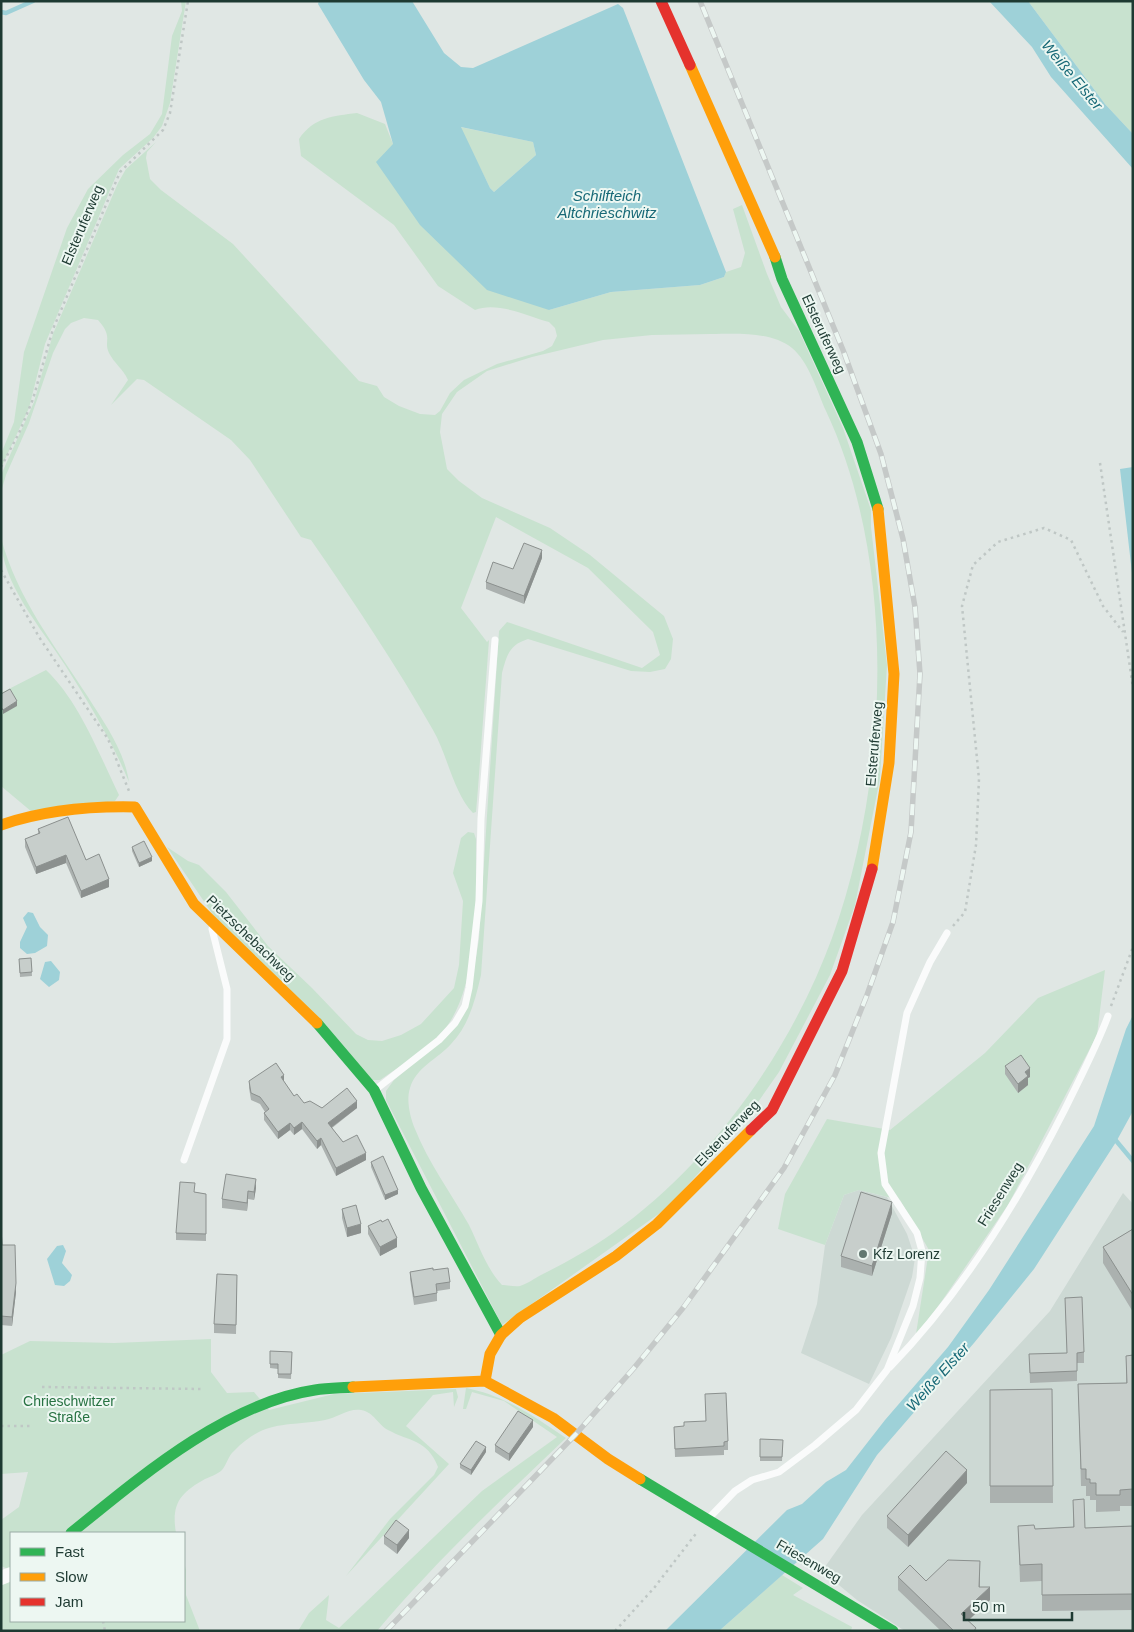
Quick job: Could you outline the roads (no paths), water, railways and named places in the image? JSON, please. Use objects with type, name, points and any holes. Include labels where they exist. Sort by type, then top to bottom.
[{"type":"street","name":"Elsteruferweg","points":[[485,1381],[490,1354],[501,1335],[520,1318],[616,1256],[656,1224],[772,1110],[842,971],[874,862],[889,763],[894,674],[880,515],[857,442],[782,279],[774,252],[661,1]]},
{"type":"street","name":"Pietzschebachweg","points":[[1,825],[16,819],[88,806],[135,807],[194,904],[328,1035],[374,1090],[416,1179],[501,1335]]},
{"type":"street","name":"Friesenweg","points":[[485,1381],[554,1418],[608,1459],[708,1518],[732,1535],[809,1578],[893,1631]]},
{"type":"street","points":[[72,1532],[131,1484],[211,1428],[265,1404],[314,1390],[430,1382],[485,1381]]},
{"type":"lane","points":[[374,1090],[439,1040],[455,1023],[465,1006],[469,988],[479,901],[481,819],[495,640]]},
{"type":"lane","points":[[184,1160],[227,1039],[227,989],[209,919]]},
{"type":"lane","name":"Friesenweg","points":[[887,1370],[913,1306],[920,1278],[922,1251],[916,1233],[885,1184],[881,1153],[908,1013],[930,962],[947,932]]},
{"type":"lane","name":"Friesenweg","points":[[708,1518],[735,1491],[752,1480],[778,1472],[816,1445],[856,1410],[887,1370],[916,1340],[971,1267],[1042,1155],[1098,1043],[1108,1016]]},
{"type":"water","name":"Schilfteich Altchrieschwitz","points":[[319,1],[412,1],[444,53],[461,67],[473,68],[618,4],[623,8],[726,272],[724,277],[700,285],[611,292],[549,310],[487,290],[420,225],[376,162],[393,144],[381,102],[364,80],[318,4]],"holes":[[[461,127],[533,142],[536,155],[494,192],[490,188]]]},
{"type":"water","name":"Weiße Elster","points":[[989,1],[1028,1],[1105,104],[1133,134],[1133,169],[1051,77],[1032,47]]},
{"type":"water","points":[[1133,467],[1133,573],[1132,573],[1120,469]]},
{"type":"water","points":[[28,912],[33,913],[40,927],[48,935],[47,946],[35,953],[27,954],[20,948],[20,942],[27,927],[23,918]]},
{"type":"water","points":[[51,961],[60,972],[59,980],[49,987],[40,979],[45,962]]},
{"type":"water","name":"Weiße Elster","points":[[1133,1015],[1133,1111],[1116,1142],[1034,1269],[974,1343],[877,1455],[823,1539],[719,1631],[665,1631],[787,1510],[802,1504],[826,1482],[846,1470],[885,1420],[948,1347],[989,1290],[1094,1126],[1126,1029]]},
{"type":"water","points":[[63,1245],[66,1251],[62,1263],[72,1275],[70,1281],[64,1286],[55,1285],[47,1259],[57,1246]]},
{"type":"waterway","points":[[1,12],[6,13],[33,1]]},
{"type":"waterway","points":[[1113,1137],[1133,1161]]},
{"type":"railway","points":[[386,1631],[576,1434],[634,1368],[683,1308],[784,1168],[835,1075],[867,995],[893,922],[911,832],[920,674],[915,607],[903,539],[881,454],[843,350],[700,1]]},
{"type":"place","name":"Kfz Lorenz","points":[[863,1254]]},
{"type":"park label","name":"Chrieschwitzer Straße","points":[[69,1409]]}]
